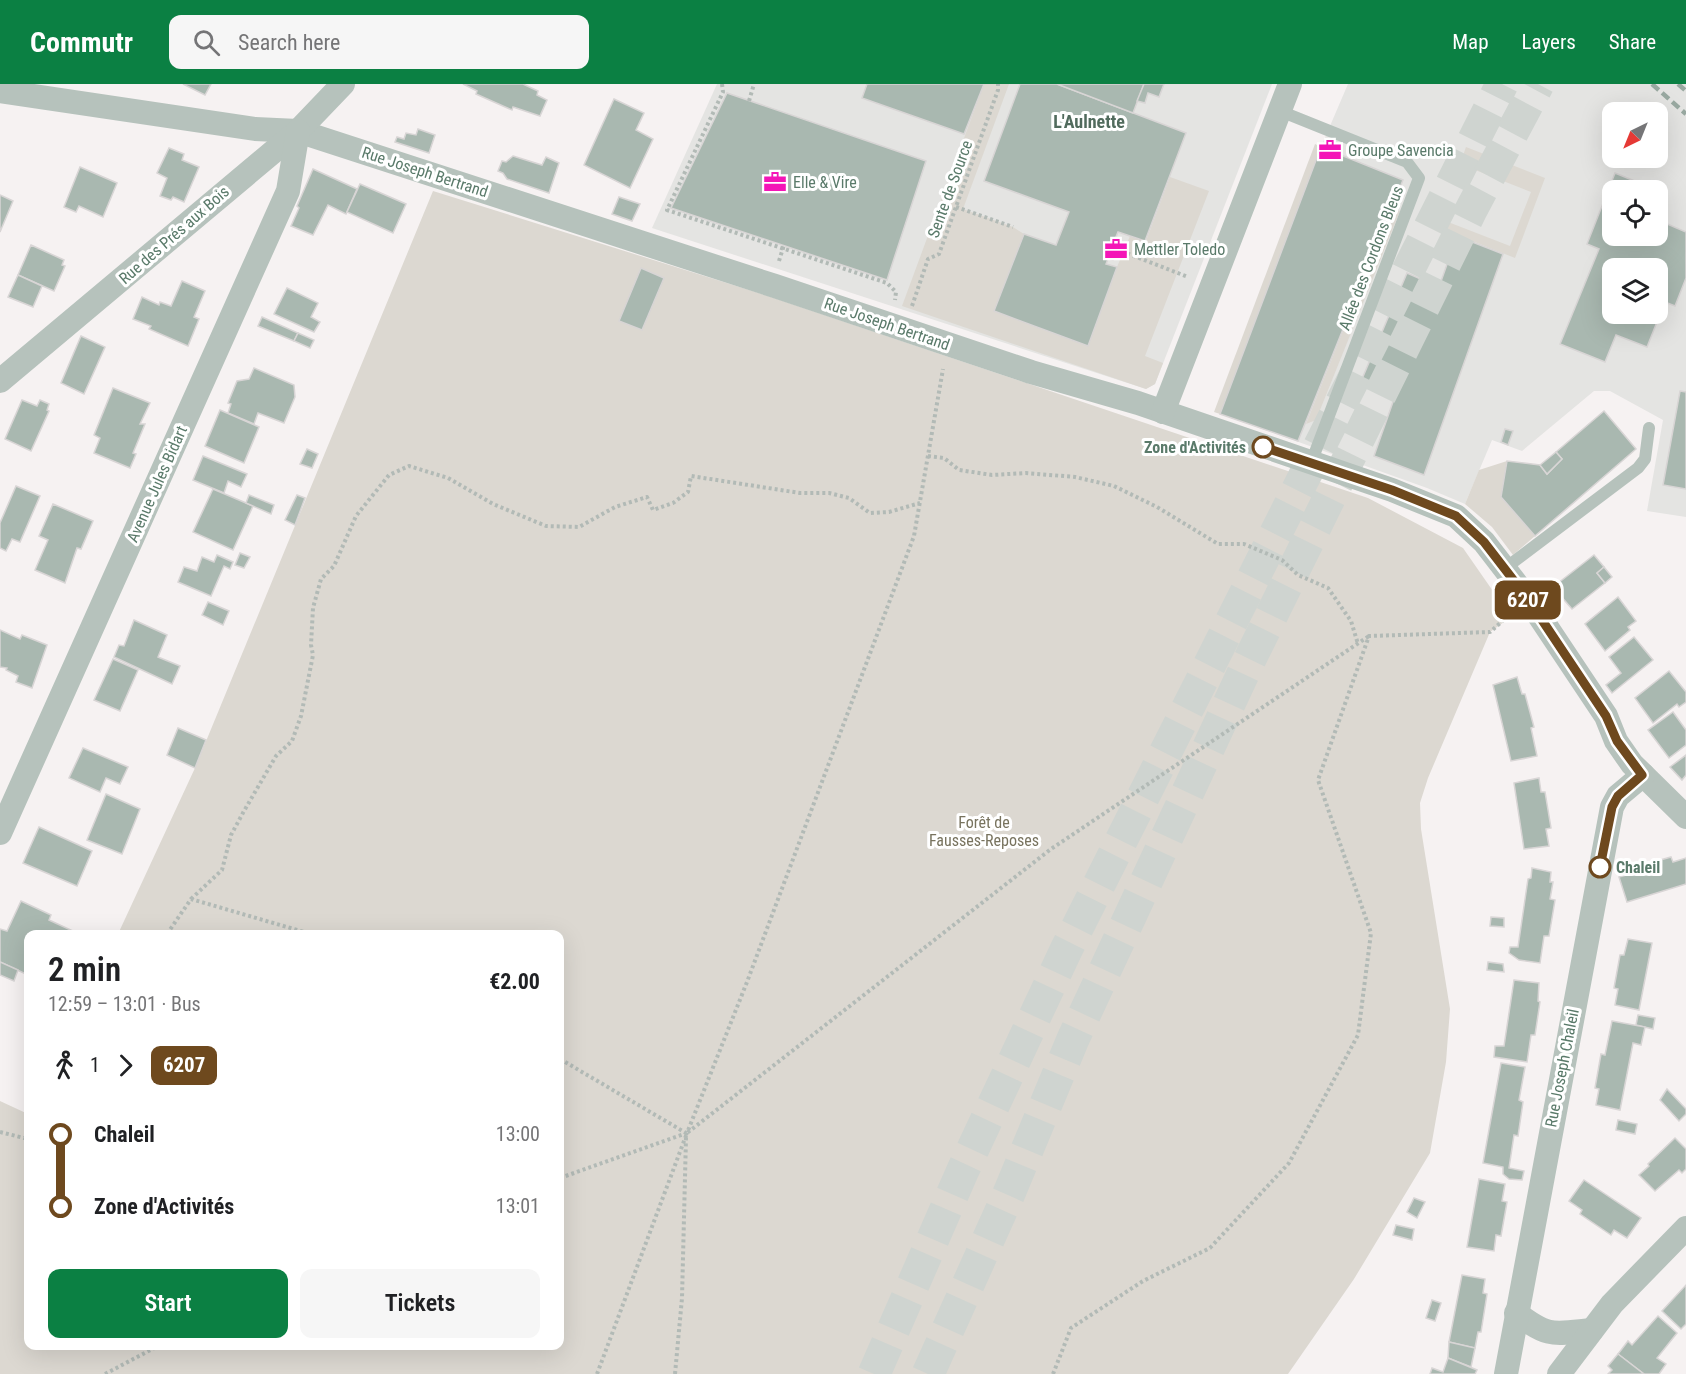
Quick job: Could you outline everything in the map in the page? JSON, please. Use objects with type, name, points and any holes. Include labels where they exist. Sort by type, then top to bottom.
[{"type":"street","name":"Rue des Prés aux Bois","points":[[0,381],[298,131],[343,84]]},
{"type":"street","points":[[1162,412],[1290,84]]},
{"type":"street","name":"Rue Joseph Bertrand","points":[[0,91],[255,129],[298,131],[903,328],[947,345],[1162,412],[1392,490],[1456,516],[1484,542],[1528,599],[1606,716],[1617,741],[1642,775],[1686,817]]},
{"type":"street","name":"Avenue Jules Bidart","points":[[0,833],[288,191],[298,131]]},
{"type":"street","name":"Rue Joseph Chaleil","points":[[1506,1374],[1612,807],[1618,796],[1642,775]]},
{"type":"street","points":[[1559,1374],[1612,1304],[1686,1228]]},
{"type":"street","points":[[1516,1313],[1545,1333],[1592,1330]]},
{"type":"lane","name":"Allée des Cordons Bleus","points":[[1280,111],[1407,162],[1419,178],[1311,463]]},
{"type":"lane","points":[[1504,569],[1638,468],[1645,459],[1649,428]]},
{"type":"path","points":[[722,84],[723,92],[667,210],[887,283]]},
{"type":"path","points":[[748,101],[754,84]]},
{"type":"path","name":"Sente de Source","points":[[903,328],[928,259],[939,254],[998,90],[998,84]]},
{"type":"path","points":[[956,207],[1013,227]]},
{"type":"path","points":[[1116,249],[1192,279]]},
{"type":"path","points":[[597,1374],[914,536],[947,345]]},
{"type":"path","points":[[928,456],[944,458],[959,470],[992,475],[1026,473],[1076,477],[1114,486],[1157,507],[1218,544],[1244,544],[1282,560],[1298,575],[1328,588],[1352,621],[1358,644]]},
{"type":"path","points":[[170,930],[191,899],[222,870],[231,835],[244,811],[276,756],[292,741],[302,716],[313,655],[311,645],[313,608],[321,579],[334,566],[356,516],[389,475],[409,466],[448,478],[493,504],[546,526],[579,527],[615,507],[647,497],[653,510],[673,503],[687,492],[691,476],[800,493],[829,493],[849,498],[870,513],[889,512],[920,503]]},
{"type":"path","points":[[564,1177],[687,1133],[1051,849],[1369,636],[1490,632],[1528,599]]},
{"type":"path","points":[[1053,1374],[1071,1328],[1143,1281],[1210,1248],[1289,1162],[1358,1035],[1371,933],[1318,780],[1369,636]]},
{"type":"path","points":[[191,899],[297,930]]},
{"type":"path","points":[[564,1061],[687,1133]]},
{"type":"path","points":[[0,1132],[24,1138]]},
{"type":"path","points":[[675,1374],[682,1298],[687,1133]]},
{"type":"path","points":[[105,1374],[150,1350]]},
{"type":"shaded area","points":[[717,84],[1272,84],[1155,384],[1146,389],[652,228]]},
{"type":"shaded area","points":[[1348,84],[1686,84],[1686,517],[1647,511],[1663,420],[1610,391],[1594,391],[1522,451],[1492,440],[1465,504],[1427,488],[1220,414],[1321,147]]},
{"type":"green space","points":[[984,84],[1009,84],[963,209],[1013,227],[1024,234],[994,311],[1117,267],[1130,236],[1146,241],[1170,177],[1209,191],[1145,356],[1163,363],[1155,384],[1146,389],[902,306]]},
{"type":"green space","points":[[1315,144],[1321,147],[1220,414],[1214,412]]},
{"type":"green space","points":[[1466,147],[1545,178],[1515,258],[1427,223],[1430,215],[1510,246],[1531,192],[1460,164]]},
{"type":"green space","name":"Forêt de Fausses-Reposes","points":[[433,191],[762,294],[1368,498],[1463,548],[1511,617],[1490,632],[1428,778],[1420,803],[1421,829],[1450,1009],[1446,1062],[1430,1153],[1354,1279],[1288,1374],[0,1374],[0,1101],[24,1112],[24,1350],[564,1350],[564,930],[120,930],[195,768]]},
{"type":"green space","points":[[1392,208],[1400,211],[1316,420],[1306,424]]},
{"type":"green space","points":[[1507,461],[1501,497],[1535,536],[1513,555],[1492,527],[1465,504],[1479,470]]},
{"type":"building","points":[[183,84],[211,84],[205,95]]},
{"type":"building","points":[[463,84],[523,84],[538,91],[537,95],[547,100],[540,116],[513,107],[512,110],[476,94],[477,91]]},
{"type":"building","points":[[867,84],[984,84],[964,134],[862,98]]},
{"type":"building","points":[[1020,84],[1057,84],[1186,133],[1145,241],[1118,232],[1116,237],[1120,239],[1113,260],[1108,259],[1106,264],[1117,267],[1088,346],[994,311],[1024,234],[1056,245],[1069,212],[984,181]]},
{"type":"building","points":[[1057,84],[1144,84],[1133,113]]},
{"type":"building","points":[[1144,84],[1164,84],[1159,97],[1148,93],[1145,103],[1137,101]]},
{"type":"building","points":[[727,93],[926,161],[887,280],[671,208]]},
{"type":"building","points":[[614,99],[644,113],[636,130],[653,139],[630,188],[584,165]]},
{"type":"building","points":[[418,129],[435,135],[429,153],[395,142],[397,137],[404,139],[406,133],[416,135]]},
{"type":"building","points":[[1321,147],[1403,180],[1298,441],[1220,414]]},
{"type":"building","points":[[169,148],[184,154],[182,160],[199,167],[184,202],[173,197],[171,200],[160,196],[167,178],[157,173]]},
{"type":"building","points":[[513,156],[542,165],[546,157],[559,163],[549,193],[507,179],[503,173],[498,171],[502,161],[506,162]]},
{"type":"building","points":[[80,167],[117,183],[103,217],[79,206],[76,212],[64,207]]},
{"type":"building","points":[[313,169],[357,189],[346,214],[328,205],[313,235],[291,226]]},
{"type":"building","points":[[1615,173],[1632,180],[1612,180]]},
{"type":"building","points":[[360,184],[406,204],[393,233],[347,212]]},
{"type":"building","points":[[0,195],[13,201],[0,232]]},
{"type":"building","points":[[619,197],[640,204],[632,221],[612,214]]},
{"type":"building","points":[[1602,206],[1602,246],[1668,246],[1668,224],[1686,232],[1686,278],[1675,306],[1668,303],[1668,258],[1602,258],[1602,324],[1656,324],[1647,347],[1616,335],[1605,362],[1560,344],[1599,249],[1587,244]]},
{"type":"building","points":[[1457,236],[1503,254],[1424,475],[1374,456],[1395,396],[1362,379],[1407,273],[1439,287]]},
{"type":"building","points":[[31,245],[64,260],[62,265],[65,266],[54,291],[18,275]]},
{"type":"building","points":[[641,268],[664,278],[642,330],[619,321]]},
{"type":"building","points":[[18,275],[42,286],[33,307],[8,297]]},
{"type":"building","points":[[182,281],[205,291],[194,317],[199,319],[188,346],[149,329],[151,326],[133,319],[142,297],[159,305],[160,302],[171,306]]},
{"type":"building","points":[[287,288],[318,303],[311,317],[320,322],[314,332],[274,314]]},
{"type":"building","points":[[262,317],[298,333],[294,341],[258,326]]},
{"type":"building","points":[[298,333],[314,340],[310,348],[294,341]]},
{"type":"building","points":[[81,336],[105,347],[84,394],[61,383]]},
{"type":"building","points":[[254,368],[294,385],[295,397],[284,423],[258,413],[254,424],[228,413],[231,404],[228,403],[237,381],[249,379]]},
{"type":"building","points":[[113,388],[150,403],[140,424],[145,424],[133,453],[136,454],[130,468],[94,453],[100,438],[94,435]]},
{"type":"building","points":[[1680,391],[1686,392],[1686,489],[1663,485]]},
{"type":"building","points":[[22,400],[37,406],[40,400],[49,404],[47,410],[49,411],[31,451],[5,439]]},
{"type":"building","points":[[220,410],[259,427],[244,463],[205,446]]},
{"type":"building","points":[[1604,411],[1636,449],[1535,536],[1501,497],[1507,461],[1540,465],[1547,474],[1562,459],[1556,452]]},
{"type":"building","points":[[1505,429],[1513,431],[1508,445],[1501,442]]},
{"type":"building","points":[[307,449],[318,454],[312,468],[300,464]]},
{"type":"building","points":[[1556,452],[1562,459],[1547,474],[1540,465]]},
{"type":"building","points":[[203,456],[247,474],[241,487],[228,481],[224,493],[193,480]]},
{"type":"building","points":[[16,486],[40,496],[20,542],[12,539],[6,551],[0,548],[0,523]]},
{"type":"building","points":[[213,489],[253,506],[233,550],[193,532]]},
{"type":"building","points":[[249,495],[274,505],[271,514],[246,503]]},
{"type":"building","points":[[297,495],[305,498],[295,525],[285,520]]},
{"type":"building","points":[[53,504],[93,521],[81,549],[77,548],[65,583],[35,570],[48,540],[39,536]]},
{"type":"building","points":[[240,553],[250,557],[244,568],[235,565]]},
{"type":"building","points":[[217,555],[233,562],[230,569],[224,566],[211,596],[178,582],[184,567],[197,571],[202,557],[214,562]]},
{"type":"building","points":[[1594,555],[1604,567],[1597,573],[1605,583],[1572,609],[1553,587]]},
{"type":"building","points":[[1604,567],[1612,577],[1605,583],[1597,573]]},
{"type":"building","points":[[1618,597],[1636,621],[1628,627],[1630,630],[1605,651],[1585,624]]},
{"type":"building","points":[[208,602],[229,611],[223,625],[202,615]]},
{"type":"building","points":[[134,620],[167,635],[158,657],[180,666],[172,684],[114,657],[119,645],[124,646]]},
{"type":"building","points":[[0,630],[20,639],[22,635],[47,645],[32,688],[16,682],[18,676],[6,670],[7,668],[0,667]]},
{"type":"building","points":[[1634,637],[1653,660],[1612,693],[1606,685],[1621,673],[1609,657]]},
{"type":"building","points":[[113,659],[138,670],[120,711],[94,700]]},
{"type":"building","points":[[1669,671],[1686,692],[1686,702],[1679,707],[1677,704],[1653,723],[1635,698]]},
{"type":"building","points":[[1517,677],[1522,694],[1525,694],[1534,727],[1531,728],[1537,756],[1511,761],[1493,685]]},
{"type":"building","points":[[1673,712],[1686,730],[1686,745],[1669,758],[1648,730]]},
{"type":"building","points":[[178,728],[206,740],[195,768],[167,755]]},
{"type":"building","points":[[83,748],[128,767],[120,784],[106,778],[100,792],[69,778]]},
{"type":"building","points":[[1686,755],[1686,775],[1682,780],[1670,767]]},
{"type":"building","points":[[1539,778],[1541,792],[1545,792],[1551,828],[1546,829],[1549,846],[1524,849],[1514,783]]},
{"type":"building","points":[[106,794],[140,809],[122,854],[87,840]]},
{"type":"building","points":[[39,827],[92,851],[77,886],[23,863]]},
{"type":"building","points":[[1671,857],[1673,862],[1686,858],[1686,884],[1627,902],[1619,877],[1641,871],[1639,866]]},
{"type":"building","points":[[1532,868],[1551,872],[1550,882],[1553,882],[1550,899],[1555,900],[1549,936],[1544,936],[1540,963],[1519,960],[1509,953],[1510,947],[1518,947],[1528,879],[1531,878]]},
{"type":"building","points":[[21,901],[51,915],[49,920],[71,930],[24,930],[24,973],[0,962],[0,929],[7,931]]},
{"type":"building","points":[[1491,917],[1504,918],[1504,927],[1490,926]]},
{"type":"building","points":[[1628,939],[1652,943],[1639,1010],[1615,1005],[1618,989],[1614,988],[1620,955],[1624,955]]},
{"type":"building","points":[[0,962],[18,970],[14,981],[0,975]]},
{"type":"building","points":[[1488,962],[1503,964],[1504,972],[1487,970]]},
{"type":"building","points":[[1514,980],[1539,983],[1538,1001],[1540,1002],[1535,1035],[1531,1035],[1527,1062],[1494,1057],[1495,1046],[1504,1046]]},
{"type":"building","points":[[1638,1015],[1655,1018],[1653,1029],[1636,1025]]},
{"type":"building","points":[[1612,1021],[1645,1027],[1641,1045],[1633,1043],[1620,1110],[1596,1105],[1599,1089],[1595,1088],[1601,1054],[1605,1055]]},
{"type":"building","points":[[1501,1063],[1525,1067],[1519,1100],[1523,1102],[1518,1136],[1514,1135],[1509,1168],[1524,1171],[1522,1180],[1509,1179],[1503,1174],[1503,1167],[1483,1163]]},
{"type":"building","points":[[1667,1089],[1686,1109],[1686,1114],[1679,1121],[1660,1100]]},
{"type":"building","points":[[1618,1120],[1637,1124],[1635,1134],[1616,1130]]},
{"type":"building","points":[[1675,1138],[1686,1149],[1686,1169],[1682,1173],[1679,1170],[1655,1191],[1639,1175]]},
{"type":"building","points":[[1479,1179],[1505,1184],[1502,1201],[1507,1202],[1501,1236],[1496,1235],[1494,1251],[1467,1247]]},
{"type":"building","points":[[1584,1180],[1641,1218],[1627,1238],[1614,1230],[1611,1235],[1580,1214],[1582,1210],[1569,1201]]},
{"type":"building","points":[[1414,1198],[1425,1202],[1417,1218],[1407,1212]]},
{"type":"building","points":[[1396,1225],[1414,1229],[1412,1240],[1393,1235]]},
{"type":"building","points":[[1462,1275],[1485,1279],[1483,1293],[1487,1294],[1481,1332],[1478,1332],[1475,1348],[1449,1342]]},
{"type":"building","points":[[1686,1285],[1686,1324],[1681,1329],[1662,1311]]},
{"type":"building","points":[[1432,1300],[1441,1303],[1435,1321],[1426,1318]]},
{"type":"building","points":[[1658,1316],[1677,1333],[1657,1358],[1666,1364],[1659,1374],[1644,1374],[1618,1354],[1628,1341],[1632,1345]]},
{"type":"building","points":[[1449,1342],[1475,1348],[1471,1367],[1448,1358]]},
{"type":"building","points":[[1618,1354],[1644,1374],[1608,1374],[1612,1370],[1608,1366]]},
{"type":"building","points":[[1448,1358],[1477,1370],[1475,1374],[1430,1374],[1432,1368],[1443,1372]]},
{"type":"tunnel","points":[[874,1374],[963,1170],[1066,950],[1502,84]]},
{"type":"tunnel","points":[[928,1374],[1010,1191],[1073,1039],[1247,665],[1471,210],[1538,84]]},
{"type":"railway","points":[[1652,84],[1686,114]]},
{"type":"railway","points":[[1678,84],[1686,91]]},
{"type":"bus line","name":"6207","points":[[1263,447],[1392,490],[1456,516],[1484,542],[1528,599],[1606,716],[1617,741],[1642,775],[1618,796],[1612,807],[1600,867]]},
{"type":"place","name":"Groupe Savencia","points":[[1330,150]]},
{"type":"place","name":"Elle & Vire","points":[[775,182]]},
{"type":"place","name":"Mettler Toledo","points":[[1116,249]]},
{"type":"place","name":"Zone d'Activités","points":[[1263,447]]},
{"type":"place","name":"Chaleil","points":[[1600,867]]},
{"type":"district","name":"L'Aulnette","points":[[1089,121]]}]
